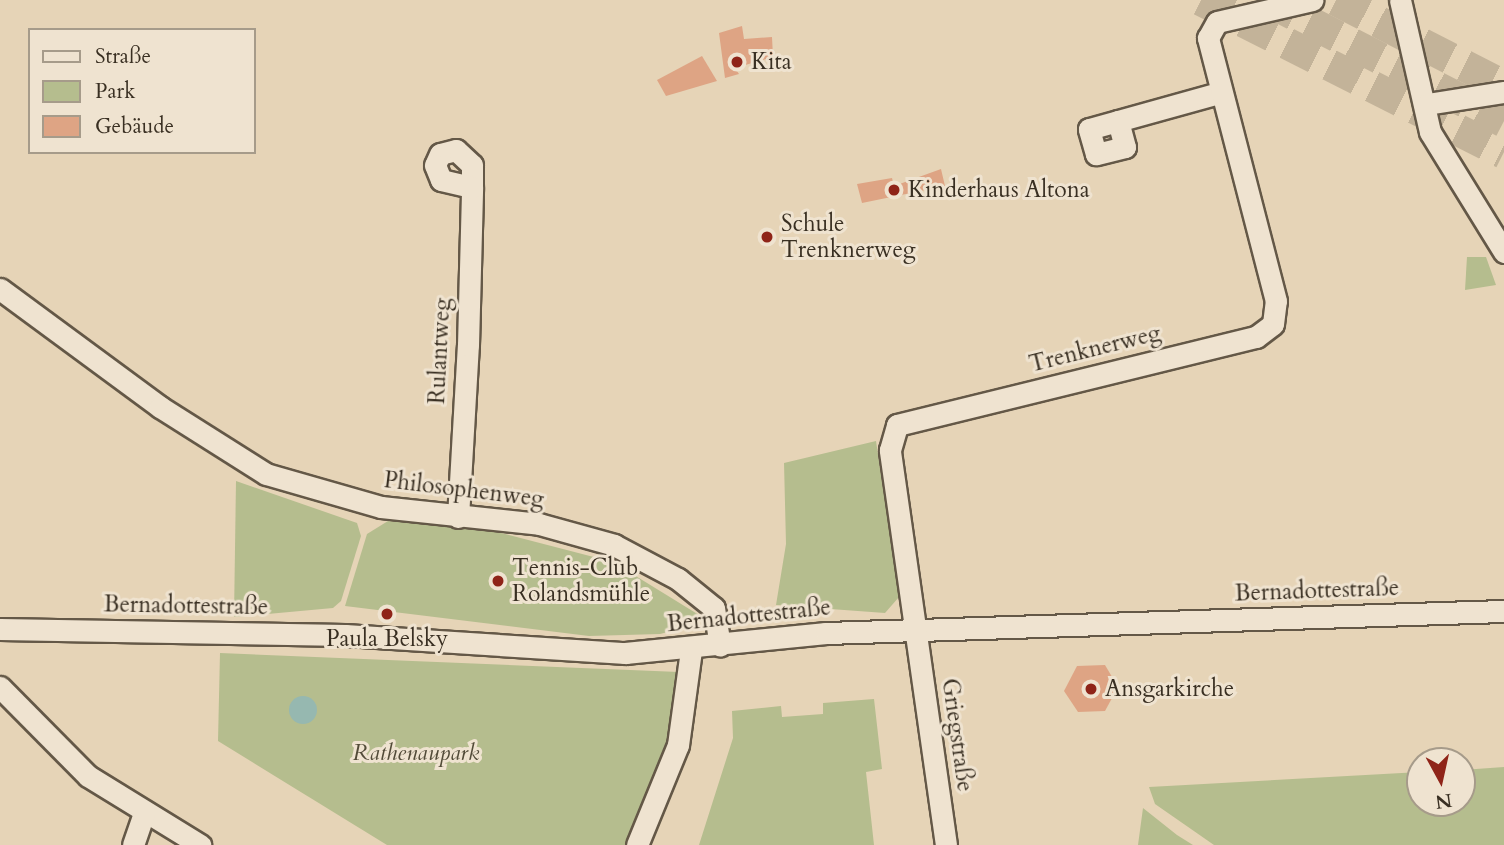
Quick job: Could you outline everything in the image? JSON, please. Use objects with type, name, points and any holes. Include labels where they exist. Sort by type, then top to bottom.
[{"type":"street","name":"Trenknerweg","points":[[914,632],[890,450],[897,425],[1256,337],[1273,324],[1276,301],[1209,55],[1211,28],[1312,0]]},
{"type":"street","points":[[1399,0],[1443,157],[1504,253]]},
{"type":"street","points":[[1427,104],[1504,92]]},
{"type":"street","points":[[1118,121],[1219,93]]},
{"type":"street","name":"Rulantweg","points":[[457,517],[472,187]]},
{"type":"street","name":"Philosophenweg","points":[[0,289],[160,407],[267,474],[381,507],[538,524],[614,545],[678,579],[714,608],[720,646]]},
{"type":"street","name":"Bernadottestraße","points":[[0,629],[368,636],[625,653],[691,650],[826,633],[1504,611]]},
{"type":"street","name":"Griegstraße","points":[[914,632],[946,845]]},
{"type":"street","points":[[637,845],[678,745],[691,650]]},
{"type":"street","points":[[0,687],[88,776],[144,813],[201,845]]},
{"type":"street","points":[[133,845],[144,813]]},
{"type":"green space","points":[[1467,257],[1486,257],[1496,285],[1465,290]]},
{"type":"green space","points":[[876,441],[899,597],[885,613],[776,605],[786,544],[784,463]]},
{"type":"green space","points":[[236,481],[357,523],[361,536],[341,601],[333,608],[234,617]]},
{"type":"green space","name":"Tennis-Club Rolandsmühle","points":[[388,521],[474,526],[613,562],[699,615],[699,624],[660,634],[589,636],[345,606],[367,534]]},
{"type":"green space","name":"Rathenaupark","points":[[220,653],[679,672],[680,712],[630,845],[387,845],[218,741]]},
{"type":"green space","points":[[874,699],[882,769],[866,772],[874,845],[699,845],[733,738],[732,711],[781,706],[782,717],[823,714],[823,703]]},
{"type":"green space","points":[[1504,767],[1504,845],[1214,845],[1155,804],[1149,787],[1406,773],[1406,817],[1476,817],[1476,769]]},
{"type":"green space","points":[[1143,808],[1177,835],[1193,845],[1138,845]]},
{"type":"water","points":[[303,696],[313,700],[317,710],[313,720],[303,724],[293,720],[289,710],[293,700]]},
{"type":"building","points":[[742,26],[744,39],[772,37],[773,57],[735,68],[739,74],[725,78],[719,33]]},
{"type":"building","points":[[702,56],[717,81],[666,96],[657,80]]},
{"type":"building","name":"Kinderhaus Altona","points":[[941,169],[945,186],[862,203],[857,184],[892,178],[894,186]]},
{"type":"building","name":"Ansgarkirche","points":[[1105,665],[1118,687],[1105,711],[1078,712],[1064,691],[1077,666]]},
{"type":"tunnel","points":[[1201,0],[1504,153]]},
{"type":"tunnel","points":[[1266,0],[1504,122]]},
{"type":"tunnel","points":[[1336,0],[1504,86]]},
{"type":"place","name":"Kita","points":[[737,62]]},
{"type":"place","name":"Kinderhaus Altona","points":[[894,190]]},
{"type":"place","name":"Schule Trenknerweg","points":[[767,237]]},
{"type":"place","name":"Tennis-Club Rolandsmühle","points":[[498,581]]},
{"type":"place","name":"Paula Belsky","points":[[387,614]]},
{"type":"place","name":"Ansgarkirche","points":[[1091,689]]}]
